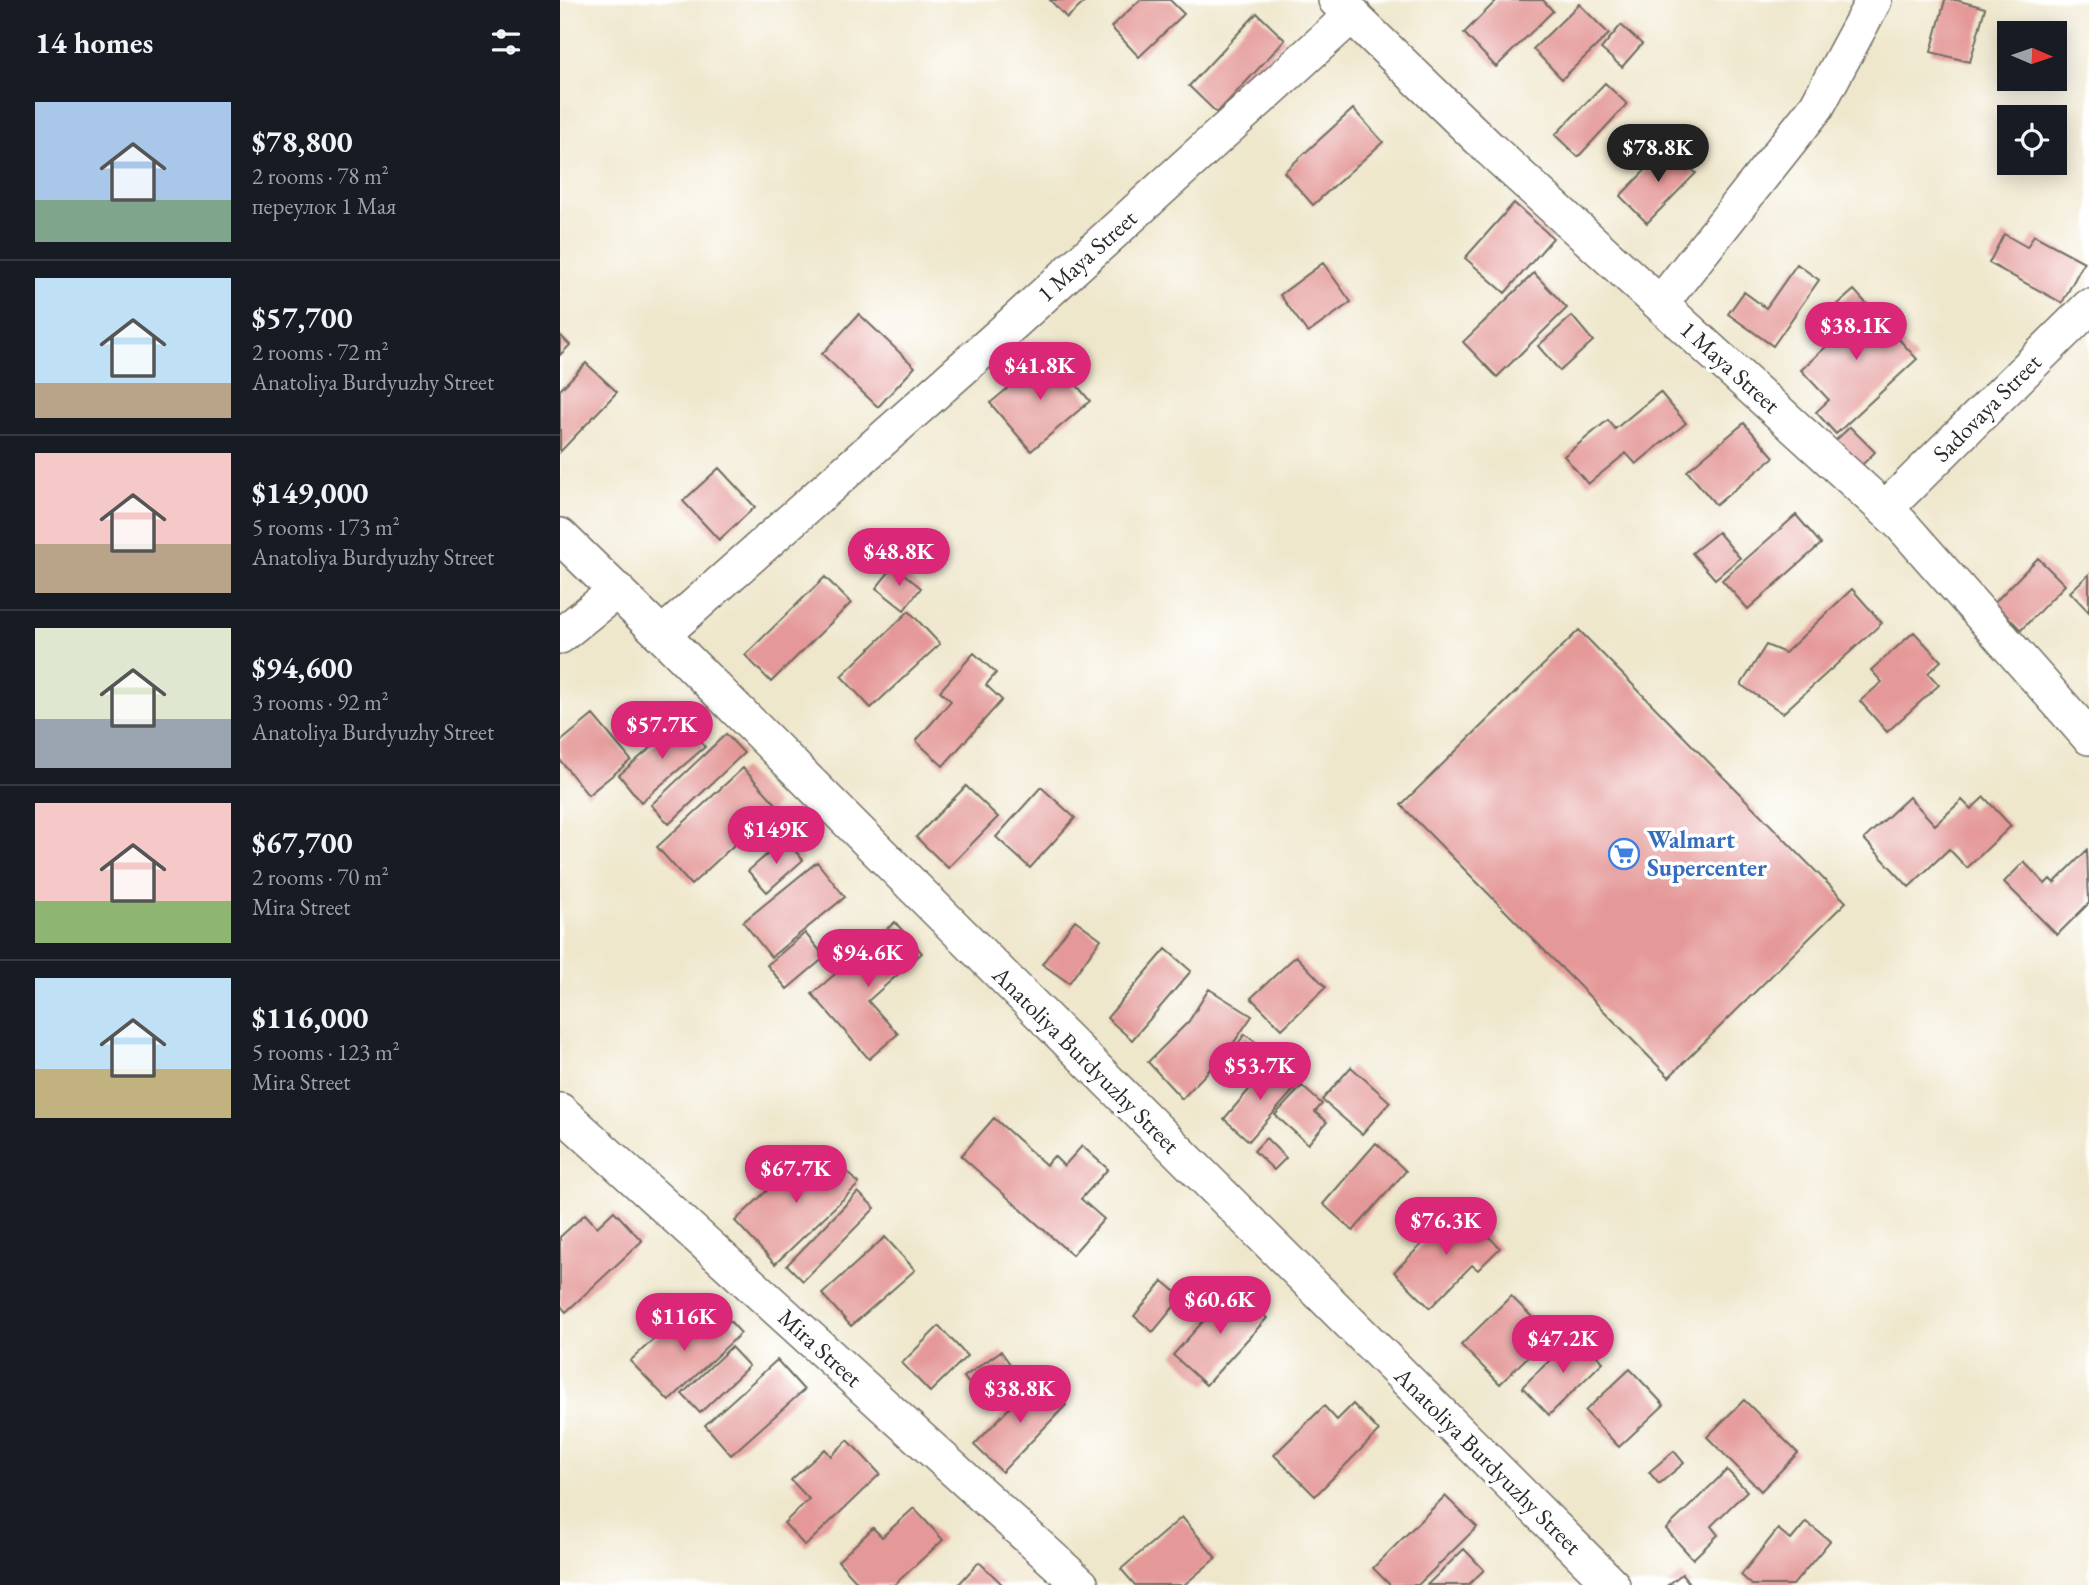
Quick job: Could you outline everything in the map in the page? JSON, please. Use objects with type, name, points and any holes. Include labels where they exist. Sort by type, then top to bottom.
[{"type":"street","points":[[1661,303],[1816,106],[1874,0]]},
{"type":"street","name":"1 Maya Street","points":[[662,635],[1020,317],[1345,7],[1490,149],[1901,524],[2089,737]]},
{"type":"street","name":"Sadovaya Street","points":[[1885,509],[2089,307]]},
{"type":"street","name":"Anatoliya Burdyuzhy Street","points":[[560,536],[1612,1585]]},
{"type":"street","points":[[560,636],[617,590]]},
{"type":"street","name":"Mira Street","points":[[560,1111],[1081,1585]]},
{"type":"building","points":[[1050,0],[1087,0],[1067,18]]},
{"type":"building","points":[[1140,0],[1170,0],[1184,14],[1139,57],[1111,27]]},
{"type":"building","points":[[1497,0],[1543,0],[1553,11],[1496,67],[1464,33]]},
{"type":"building","points":[[1945,0],[1956,0],[1985,8],[1970,62],[1931,52]]},
{"type":"building","points":[[1579,4],[1609,34],[1562,79],[1533,49]]},
{"type":"building","points":[[1257,13],[1285,40],[1217,113],[1189,86]]},
{"type":"building","points":[[1621,25],[1642,44],[1622,67],[1601,49]]},
{"type":"building","points":[[1605,83],[1627,104],[1578,157],[1555,135]]},
{"type":"building","points":[[1353,109],[1383,142],[1313,205],[1284,172]]},
{"type":"building","points":[[1669,146],[1696,173],[1647,223],[1620,196]]},
{"type":"building","points":[[1514,203],[1553,238],[1505,293],[1465,258]]},
{"type":"building","points":[[2004,234],[2027,247],[2034,235],[2084,262],[2062,303],[1989,263]]},
{"type":"building","points":[[1323,263],[1351,302],[1308,333],[1280,295]]},
{"type":"building","points":[[1797,264],[1819,280],[1773,346],[1728,314],[1744,292],[1766,308]]},
{"type":"building","points":[[1534,273],[1567,308],[1497,377],[1463,342]]},
{"type":"building","points":[[1854,290],[1917,359],[1836,434],[1816,412],[1829,400],[1801,370],[1844,330],[1828,313]]},
{"type":"building","points":[[859,314],[915,367],[878,407],[822,354]]},
{"type":"building","points":[[1572,316],[1593,341],[1560,371],[1538,346]]},
{"type":"building","points":[[560,335],[570,345],[560,355]]},
{"type":"building","points":[[1050,353],[1090,401],[1031,451],[990,403]]},
{"type":"building","points":[[586,363],[617,392],[560,452],[560,390]]},
{"type":"building","points":[[1660,392],[1686,423],[1636,464],[1626,453],[1588,484],[1564,456],[1608,420],[1615,429]]},
{"type":"building","points":[[1744,423],[1774,457],[1716,505],[1687,471]]},
{"type":"building","points":[[1850,427],[1875,452],[1860,467],[1835,441]]},
{"type":"building","points":[[719,468],[755,507],[719,540],[683,501]]},
{"type":"building","points":[[1796,515],[1821,544],[1748,609],[1722,580]]},
{"type":"building","points":[[1718,532],[1740,558],[1715,579],[1692,553]]},
{"type":"building","points":[[2038,558],[2065,585],[2021,630],[1994,603]]},
{"type":"building","points":[[894,566],[921,588],[904,610],[876,588]]},
{"type":"building","points":[[2089,574],[2089,612],[2070,592]]},
{"type":"building","points":[[825,577],[851,603],[771,682],[745,655]]},
{"type":"building","points":[[1852,589],[1882,623],[1783,713],[1741,685],[1766,645],[1785,653]]},
{"type":"building","points":[[909,611],[940,644],[871,708],[841,676]]},
{"type":"building","name":"Walmart Supercenter","points":[[1579,630],[1846,902],[1669,1077],[1401,805]]},
{"type":"building","points":[[1914,632],[1941,661],[1928,673],[1939,685],[1887,732],[1860,701],[1882,682],[1871,670]]},
{"type":"building","points":[[974,653],[996,673],[986,685],[1002,700],[943,766],[916,741],[951,701],[940,691]]},
{"type":"building","points":[[593,715],[631,760],[588,795],[560,760],[560,742]]},
{"type":"building","points":[[682,721],[705,747],[641,802],[619,775]]},
{"type":"building","points":[[726,734],[744,753],[669,824],[651,805]]},
{"type":"building","points":[[743,768],[777,805],[691,885],[657,847]]},
{"type":"building","points":[[966,786],[998,817],[948,868],[916,837]]},
{"type":"building","points":[[1041,787],[1075,818],[1030,868],[996,837]]},
{"type":"building","points":[[1909,797],[1935,825],[1962,800],[1971,809],[1984,797],[2011,826],[1967,868],[1949,849],[1909,887],[1864,839]]},
{"type":"building","points":[[785,839],[803,860],[767,892],[748,871]]},
{"type":"building","points":[[2087,850],[2089,903],[2057,935],[2004,882],[2024,862],[2045,884],[2050,879],[2054,883]]},
{"type":"building","points":[[817,862],[845,897],[771,957],[743,922]]},
{"type":"building","points":[[1075,920],[1101,939],[1069,983],[1042,964]]},
{"type":"building","points":[[895,922],[922,953],[868,1001],[898,1034],[869,1059],[812,994]]},
{"type":"building","points":[[805,933],[825,957],[787,989],[767,965]]},
{"type":"building","points":[[1166,949],[1191,971],[1132,1040],[1107,1018]]},
{"type":"building","points":[[1296,956],[1326,987],[1282,1029],[1251,998]]},
{"type":"building","points":[[1209,989],[1252,1016],[1230,1048],[1182,1099],[1148,1062],[1189,1021]]},
{"type":"building","points":[[1245,1034],[1262,1047],[1244,1072],[1227,1059]]},
{"type":"building","points":[[1271,1064],[1297,1086],[1249,1141],[1224,1119]]},
{"type":"building","points":[[1351,1067],[1390,1102],[1362,1134],[1322,1100]]},
{"type":"building","points":[[1302,1086],[1322,1104],[1315,1112],[1327,1122],[1308,1144],[1275,1115]]},
{"type":"building","points":[[994,1118],[1046,1165],[1054,1156],[1064,1166],[1082,1146],[1108,1169],[1081,1199],[1104,1219],[1072,1255],[961,1156]]},
{"type":"building","points":[[1266,1138],[1286,1158],[1274,1170],[1254,1151]]},
{"type":"building","points":[[1376,1143],[1406,1171],[1353,1231],[1323,1204]]},
{"type":"building","points":[[827,1150],[859,1184],[775,1264],[735,1221],[797,1162],[805,1170]]},
{"type":"building","points":[[858,1192],[875,1208],[803,1281],[787,1265]]},
{"type":"building","points":[[1459,1207],[1500,1248],[1478,1270],[1472,1265],[1430,1308],[1394,1272]]},
{"type":"building","points":[[614,1211],[642,1241],[566,1312],[560,1305],[560,1237],[585,1214],[597,1227]]},
{"type":"building","points":[[885,1237],[915,1270],[851,1326],[822,1294]]},
{"type":"building","points":[[1163,1281],[1182,1297],[1153,1332],[1134,1316]]},
{"type":"building","points":[[1234,1287],[1267,1318],[1206,1385],[1173,1355]]},
{"type":"building","points":[[1511,1296],[1550,1335],[1500,1384],[1461,1345]]},
{"type":"building","points":[[716,1306],[741,1333],[669,1401],[630,1361],[670,1324],[683,1337]]},
{"type":"building","points":[[939,1326],[967,1356],[930,1392],[902,1363]]},
{"type":"building","points":[[1577,1334],[1603,1362],[1549,1415],[1522,1387]]},
{"type":"building","points":[[731,1347],[749,1366],[700,1413],[682,1394]]},
{"type":"building","points":[[1001,1351],[1019,1377],[983,1403],[964,1377]]},
{"type":"building","points":[[777,1360],[804,1390],[731,1455],[705,1425]]},
{"type":"building","points":[[1630,1369],[1664,1405],[1619,1447],[1585,1411]]},
{"type":"building","points":[[1038,1378],[1066,1405],[1002,1472],[974,1445]]},
{"type":"building","points":[[1744,1400],[1798,1453],[1761,1491],[1707,1437]]},
{"type":"building","points":[[1353,1404],[1379,1431],[1315,1496],[1274,1455],[1324,1406],[1337,1420]]},
{"type":"building","points":[[848,1440],[880,1474],[805,1546],[784,1523],[809,1499],[791,1480],[825,1449],[831,1456]]},
{"type":"building","points":[[1674,1451],[1684,1463],[1659,1484],[1649,1472]]},
{"type":"building","points":[[1727,1470],[1747,1491],[1711,1526],[1718,1535],[1693,1559],[1666,1529]]},
{"type":"building","points":[[1445,1496],[1477,1527],[1418,1585],[1390,1585],[1373,1568]]},
{"type":"building","points":[[914,1508],[943,1540],[894,1585],[860,1585],[838,1561],[873,1528],[882,1537]]},
{"type":"building","points":[[1182,1517],[1216,1558],[1184,1585],[1135,1585],[1121,1569]]},
{"type":"building","points":[[1806,1522],[1830,1541],[1793,1585],[1752,1585],[1741,1575],[1778,1529],[1791,1540]]},
{"type":"building","points":[[1464,1549],[1484,1570],[1468,1585],[1427,1585]]},
{"type":"building","points":[[979,1562],[1003,1585],[958,1585]]},
{"type":"building","points":[[1682,1574],[1691,1585],[1668,1585]]},
{"type":"place","name":"Walmart Supercenter","points":[[1624,854]]}]
